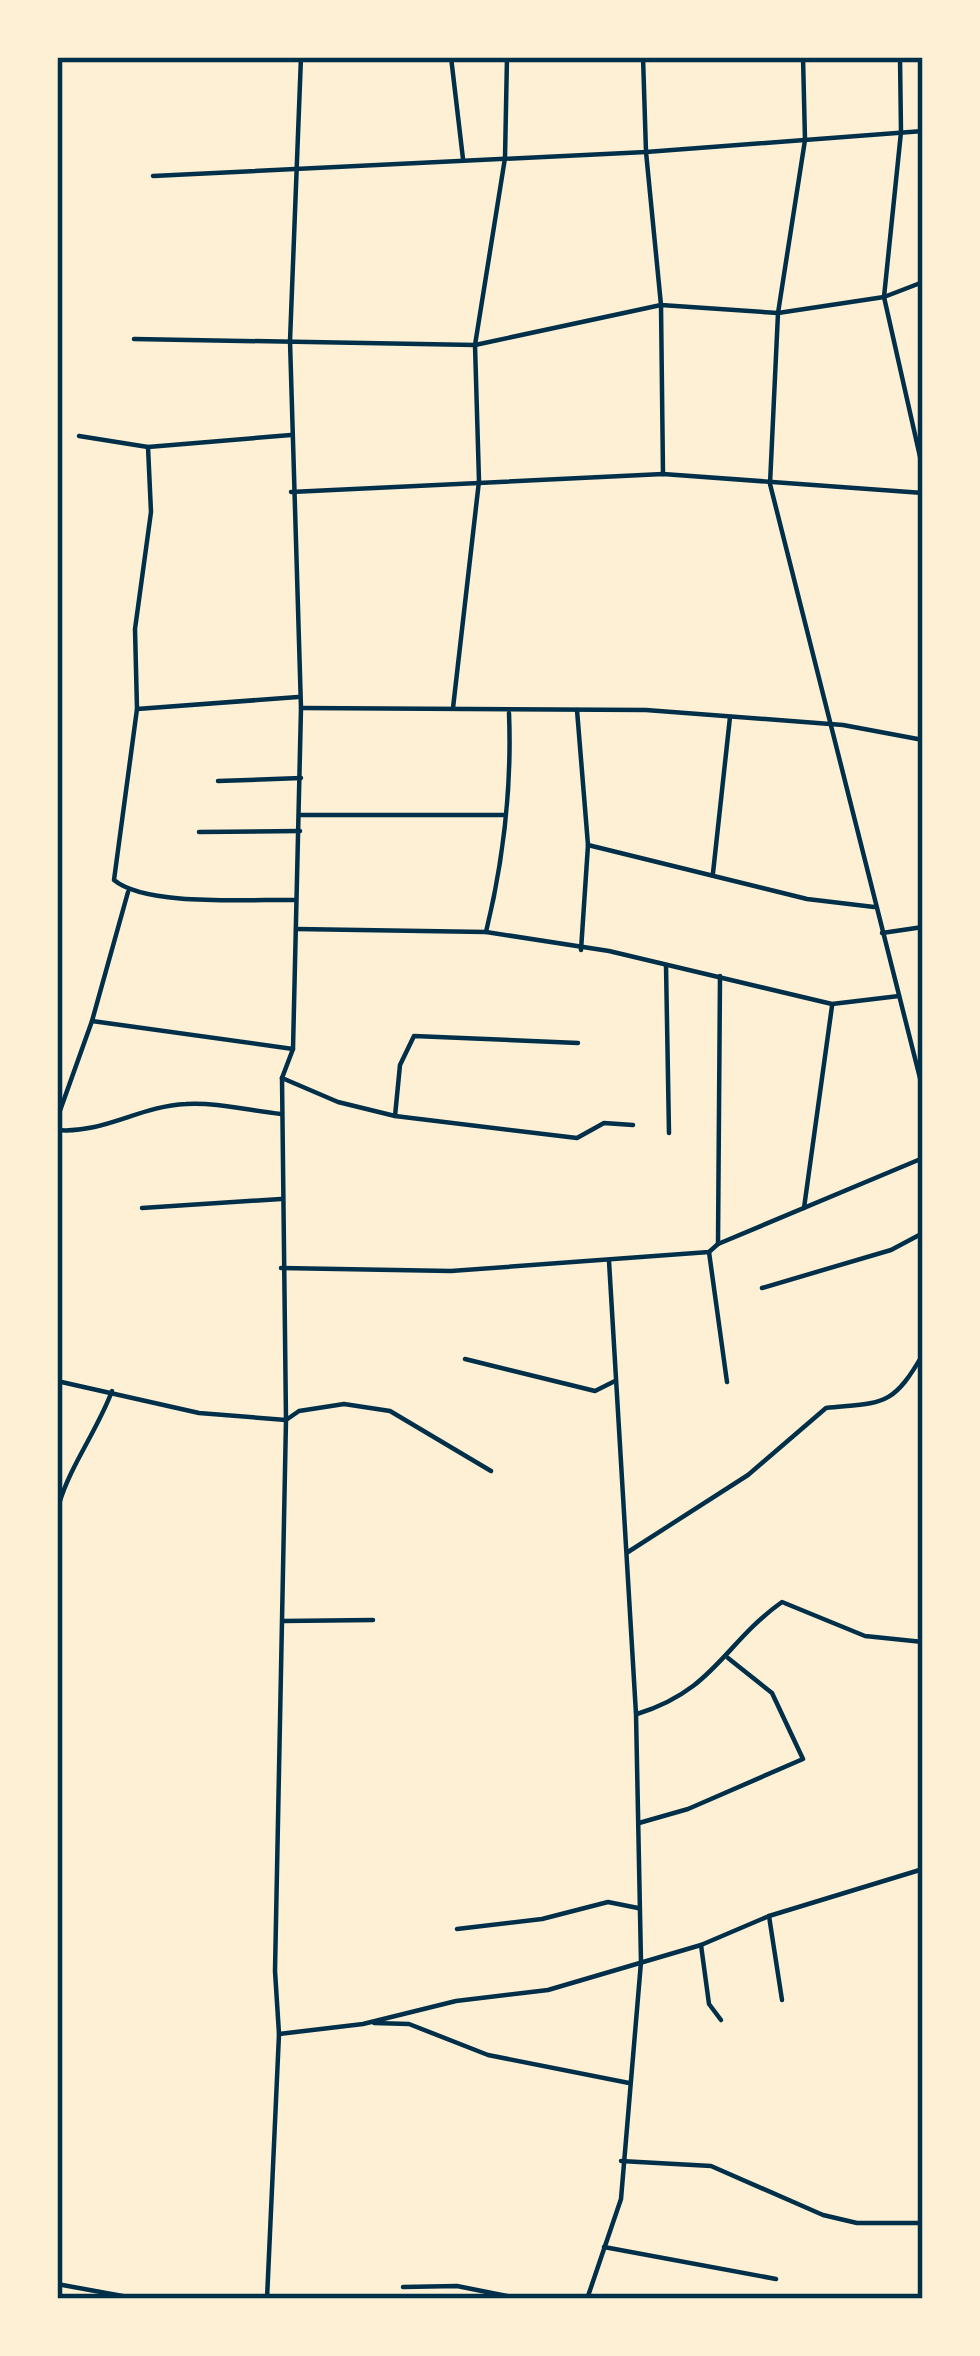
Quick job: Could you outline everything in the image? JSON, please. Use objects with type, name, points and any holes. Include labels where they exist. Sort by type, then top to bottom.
[{"type":"street","points":[[268,2299],[279,2034],[275,1971],[286,1420],[281,1114],[282,1078],[293,1049],[301,778],[290,341],[293,170],[301,57]]},
{"type":"street","points":[[451,57],[464,160]]},
{"type":"street","points":[[453,709],[478,481],[475,344],[505,158],[507,57]]},
{"type":"street","points":[[643,57],[646,152],[661,304],[663,474]]},
{"type":"street","points":[[802,57],[805,140],[778,314],[770,484],[923,1090]]},
{"type":"street","points":[[900,57],[901,132],[884,297],[923,470]]},
{"type":"street","points":[[153,176],[646,152],[923,131]]},
{"type":"street","points":[[134,339],[475,344],[661,304],[778,314],[884,297],[923,282]]},
{"type":"street","points":[[80,436],[148,447],[291,435]]},
{"type":"street","points":[[148,447],[151,512],[135,629],[137,709],[114,880],[128,892],[296,901]]},
{"type":"street","points":[[291,492],[663,474],[923,493]]},
{"type":"street","points":[[137,709],[298,697]]},
{"type":"street","points":[[301,708],[730,715],[827,723],[923,740]]},
{"type":"street","points":[[578,710],[588,845],[581,950]]},
{"type":"street","points":[[486,932],[504,863],[505,815],[512,783],[508,711]]},
{"type":"street","points":[[713,872],[730,715]]},
{"type":"street","points":[[218,781],[301,778]]},
{"type":"street","points":[[300,815],[505,815]]},
{"type":"street","points":[[200,832],[300,831]]},
{"type":"street","points":[[588,845],[713,872],[807,899],[874,907]]},
{"type":"street","points":[[57,1119],[92,1021],[128,892]]},
{"type":"street","points":[[882,933],[923,927]]},
{"type":"street","points":[[296,928],[486,932],[666,964],[832,1004],[899,996]]},
{"type":"street","points":[[666,964],[669,1133]]},
{"type":"street","points":[[718,1244],[720,976]]},
{"type":"street","points":[[804,1208],[832,1004]]},
{"type":"street","points":[[92,1021],[293,1049]]},
{"type":"street","points":[[395,1116],[400,1064],[414,1036],[578,1043]]},
{"type":"street","points":[[282,1078],[338,1102],[395,1116],[577,1138],[604,1123],[633,1125]]},
{"type":"street","points":[[57,1130],[88,1132],[128,1114],[152,1114],[184,1103],[281,1114]]},
{"type":"street","points":[[281,1268],[451,1271],[709,1252],[718,1244],[923,1159]]},
{"type":"street","points":[[142,1208],[281,1199]]},
{"type":"street","points":[[762,1288],[891,1250],[923,1233]]},
{"type":"street","points":[[709,1252],[727,1382]]},
{"type":"street","points":[[587,2299],[621,2200],[641,1962],[636,1714],[609,1261]]},
{"type":"street","points":[[628,1552],[748,1475],[826,1408],[864,1408],[886,1401],[904,1387],[923,1354]]},
{"type":"street","points":[[465,1359],[595,1391],[617,1380]]},
{"type":"street","points":[[57,1381],[199,1413],[286,1420],[299,1411],[344,1403],[390,1412],[491,1471]]},
{"type":"street","points":[[59,1504],[68,1472],[94,1438],[112,1391]]},
{"type":"street","points":[[636,1714],[679,1697],[728,1658],[759,1618],[782,1602],[865,1636],[923,1642]]},
{"type":"street","points":[[283,1622],[373,1620]]},
{"type":"street","points":[[639,1822],[688,1809],[803,1759],[772,1693],[728,1658]]},
{"type":"street","points":[[363,2024],[456,2001],[548,1990],[701,1945],[769,1916],[923,1869]]},
{"type":"street","points":[[457,1929],[542,1919],[582,1905],[608,1902],[638,1908]]},
{"type":"street","points":[[769,1916],[782,2000]]},
{"type":"street","points":[[701,1945],[710,2004],[722,2020]]},
{"type":"street","points":[[279,2034],[410,2024],[488,2054],[629,2083]]},
{"type":"street","points":[[621,2161],[711,2166],[823,2215],[857,2223],[923,2223]]},
{"type":"street","points":[[604,2247],[776,2279]]},
{"type":"street","points":[[57,2284],[140,2299]]},
{"type":"street","points":[[404,2288],[457,2286],[522,2299]]}]
